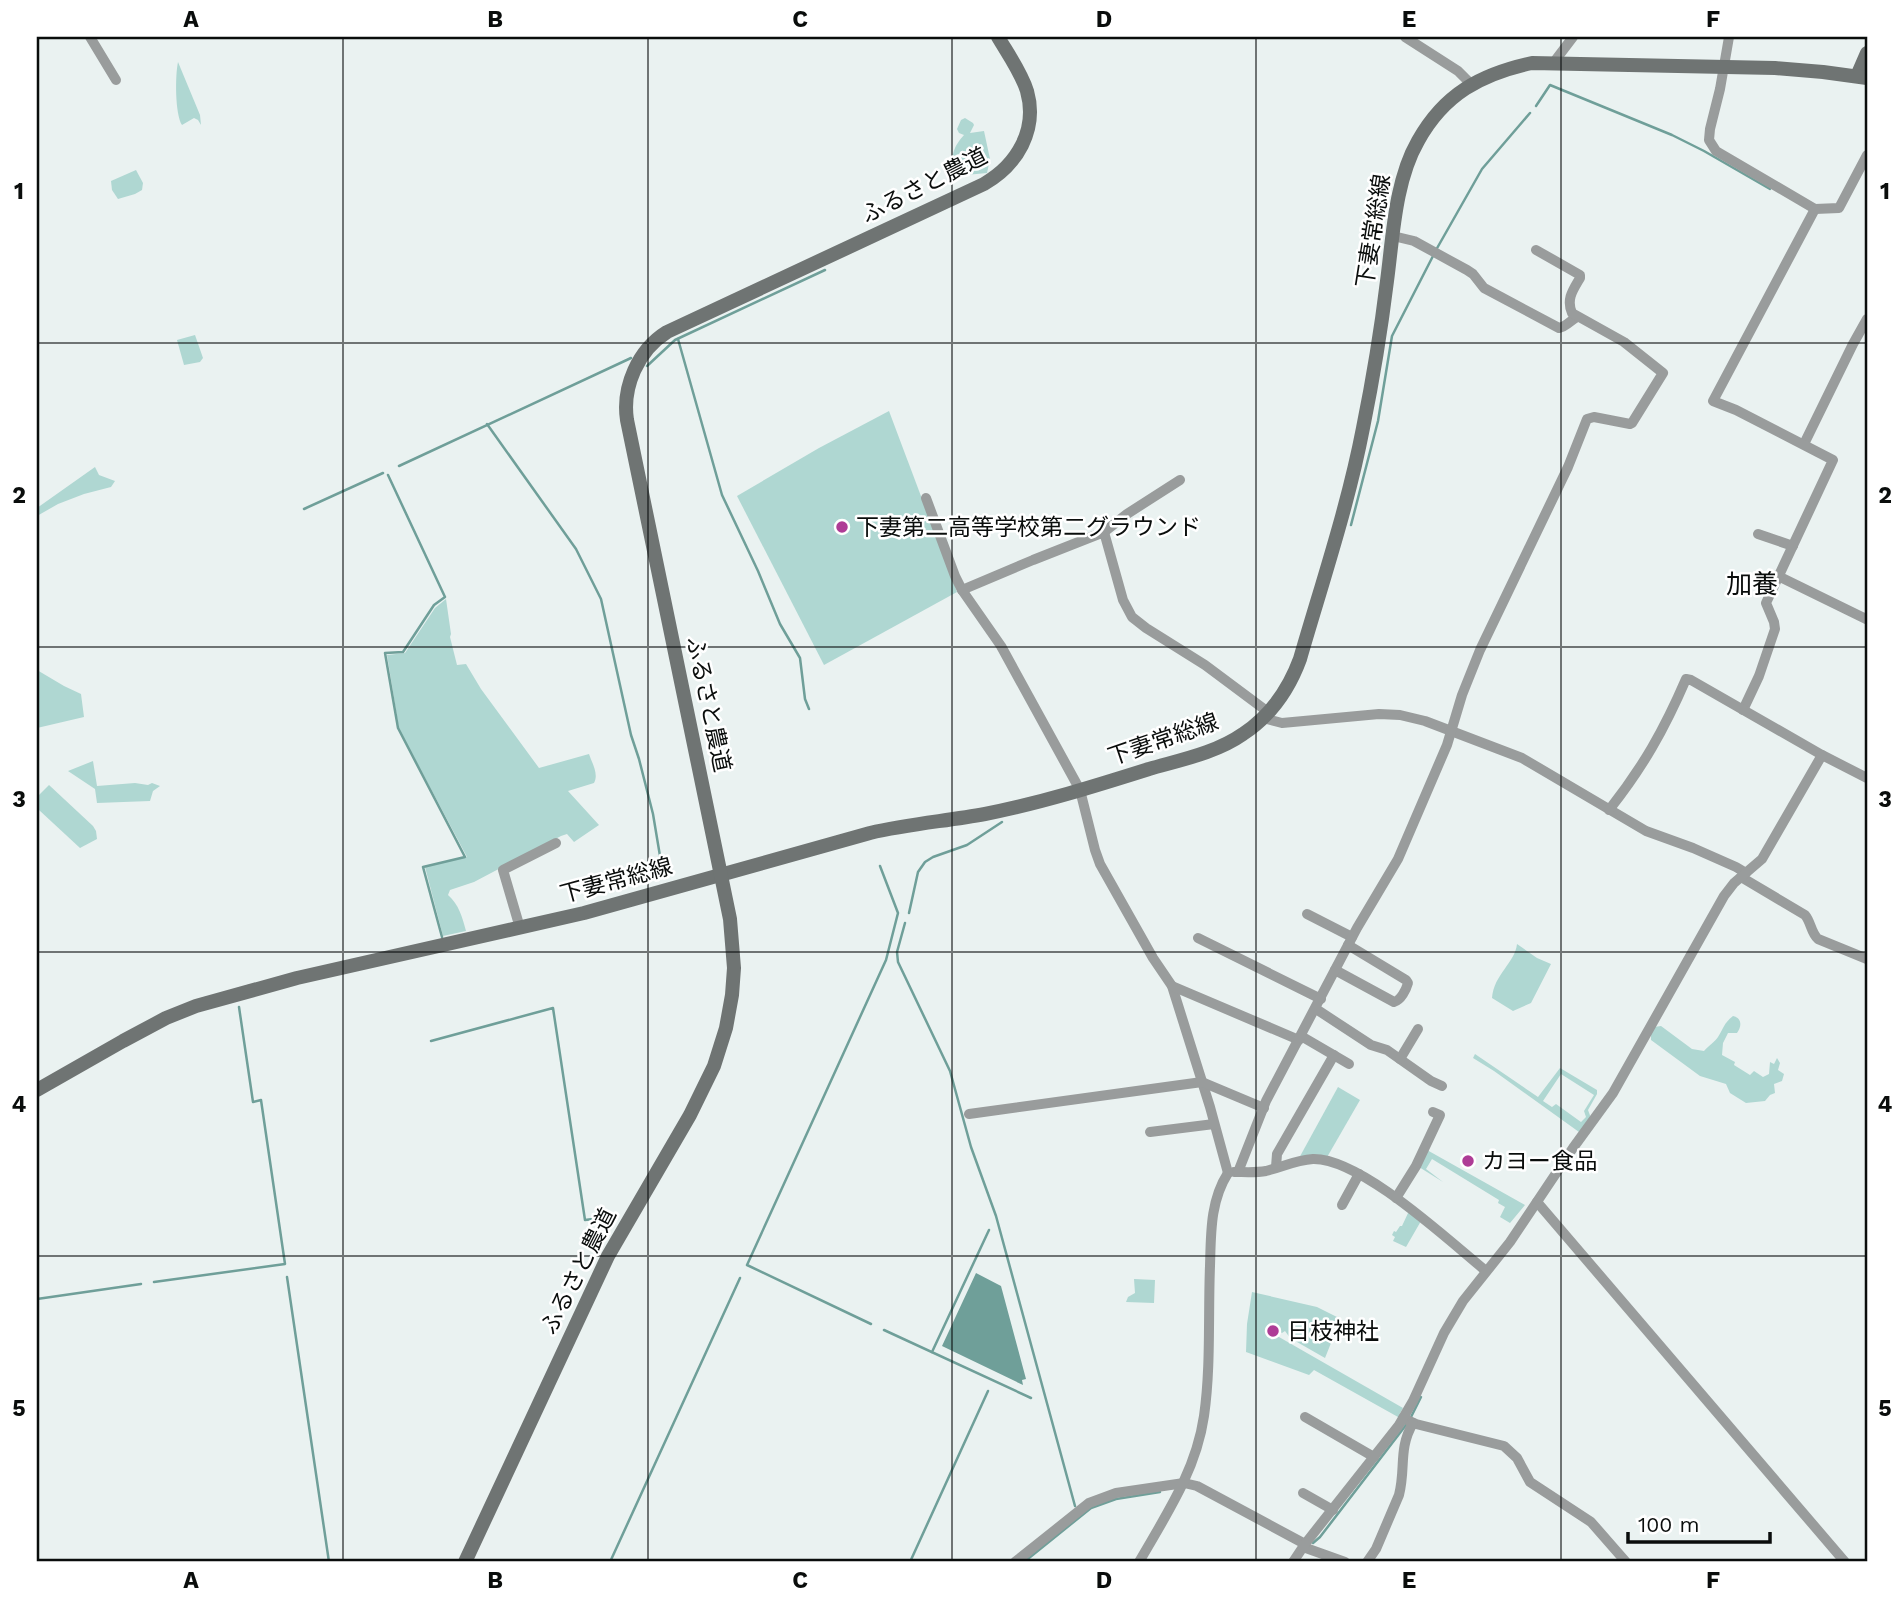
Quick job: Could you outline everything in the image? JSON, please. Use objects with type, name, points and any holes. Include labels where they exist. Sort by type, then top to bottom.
[{"type":"main road","name":"ふるさと農道","points":[[465,1562],[608,1256],[710,1077],[719,1055],[731,1005],[734,968],[730,919],[627,421],[629,384],[647,350],[667,332],[984,184],[1007,168],[1026,139],[1029,107],[1026,87],[998,37]]},
{"type":"main road","points":[[1862,77],[1867,52]]},
{"type":"main road","name":"下妻常総線","points":[[37,1090],[166,1018],[196,1006],[297,978],[584,913],[898,827],[1041,802],[1218,747],[1241,736],[1266,715],[1289,685],[1300,659],[1363,429],[1402,181],[1417,142],[1440,110],[1471,85],[1506,69],[1532,62],[1796,69],[1862,77]]},
{"type":"street","points":[[90,37],[117,80]]},
{"type":"street","points":[[1405,37],[1458,71],[1471,85]]},
{"type":"street","points":[[1554,62],[1573,37]]},
{"type":"street","points":[[1729,37],[1710,129],[1709,140],[1712,146],[1725,157],[1815,209],[1839,208],[1867,155]]},
{"type":"street","points":[[1743,710],[1759,676],[1774,629],[1766,603],[1833,460],[1713,401],[1815,209]]},
{"type":"street","points":[[1393,236],[1414,242],[1436,253],[1473,274],[1484,288],[1559,328],[1577,317]]},
{"type":"street","points":[[1139,1562],[1184,1483],[1193,1461],[1204,1418],[1211,1225],[1218,1191],[1233,1172],[1350,941],[1398,859],[1437,769],[1480,650],[1568,467],[1587,419],[1594,417],[1632,423],[1663,373],[1624,342],[1572,313],[1569,297],[1580,275],[1536,250]]},
{"type":"street","points":[[1804,444],[1867,319]]},
{"type":"street","points":[[962,590],[1104,532],[1180,480]]},
{"type":"street","points":[[926,498],[962,590],[1001,646],[1080,790],[1100,864],[1153,958],[1172,986],[1214,1124],[1233,1172]]},
{"type":"street","points":[[1104,532],[1123,600],[1132,617],[1205,665],[1266,715],[1282,723],[1379,714],[1400,715],[1521,758],[1646,831],[1736,867],[1805,915],[1818,939],[1867,959]]},
{"type":"street","points":[[1758,534],[1793,546]]},
{"type":"street","points":[[1778,576],[1866,619],[1867,617]]},
{"type":"street","points":[[1609,810],[1659,738],[1686,679],[1867,778]]},
{"type":"street","points":[[1367,1562],[1376,1549],[1399,1495],[1405,1440],[1413,1401],[1450,1322],[1467,1294],[1510,1242],[1613,1093],[1724,896],[1734,883],[1762,859],[1822,755]]},
{"type":"street","points":[[520,928],[503,870],[556,843]]},
{"type":"street","points":[[1307,914],[1406,979],[1408,983],[1399,1000],[1394,1002],[1335,970]]},
{"type":"street","points":[[1198,938],[1318,1004],[1371,1045],[1387,1050],[1442,1086]]},
{"type":"street","points":[[1172,986],[1300,1038],[1349,1064]]},
{"type":"street","points":[[1400,1059],[1418,1029]]},
{"type":"street","points":[[1276,1167],[1277,1154],[1334,1055]]},
{"type":"street","points":[[969,1114],[1202,1082],[1264,1108]]},
{"type":"street","points":[[1396,1198],[1416,1166],[1440,1115],[1433,1112]]},
{"type":"street","points":[[1150,1132],[1214,1124]]},
{"type":"street","points":[[1233,1172],[1265,1171],[1315,1159],[1359,1174],[1396,1198],[1486,1271]]},
{"type":"street","points":[[1342,1205],[1359,1174]]},
{"type":"street","points":[[1536,1202],[1845,1562]]},
{"type":"street","points":[[1305,1418],[1374,1457]]},
{"type":"street","points":[[1293,1562],[1374,1457],[1408,1421]]},
{"type":"street","points":[[1408,1421],[1504,1447],[1517,1458],[1530,1482],[1591,1522],[1626,1562]]},
{"type":"street","points":[[1015,1562],[1089,1503],[1116,1493],[1184,1483],[1198,1486],[1304,1545],[1345,1562]]},
{"type":"street","points":[[1303,1493],[1333,1510]]},
{"type":"shaded area","points":[[178,62],[200,115],[201,125],[194,118],[182,125],[180,120],[176,95]]},
{"type":"shaded area","points":[[965,118],[974,125],[970,133],[984,131],[990,159],[987,173],[955,176],[953,154],[964,135],[957,129]]},
{"type":"shaded area","points":[[136,170],[143,183],[142,190],[118,199],[112,190],[111,181]]},
{"type":"shaded area","points":[[195,335],[203,358],[200,362],[184,365],[177,340]]},
{"type":"shaded area","name":"下妻第二高等学校第二グラウンド","points":[[889,411],[957,592],[824,665],[737,496]]},
{"type":"shaded area","points":[[95,467],[99,475],[115,481],[111,487],[58,504],[37,516],[37,508]]},
{"type":"shaded area","points":[[446,599],[450,637],[457,665],[466,664],[539,768],[589,754],[595,772],[594,783],[568,791],[599,825],[574,842],[567,834],[561,836],[474,882],[450,890],[448,895],[460,911],[466,931],[443,936],[425,867],[467,857],[399,729],[387,655],[405,653],[435,608]]},
{"type":"shaded area","points":[[37,670],[81,694],[84,717],[37,728]]},
{"type":"shaded area","points":[[93,761],[97,786],[152,783],[160,786],[153,791],[150,801],[97,803],[95,789],[68,771]]},
{"type":"shaded area","points":[[49,785],[93,826],[97,839],[80,848],[37,808],[37,797]]},
{"type":"shaded area","points":[[1517,944],[1551,964],[1531,1003],[1513,1011],[1492,998],[1496,982],[1513,957]]},
{"type":"shaded area","points":[[1733,1016],[1740,1020],[1740,1028],[1737,1033],[1728,1033],[1723,1043],[1722,1055],[1750,1075],[1754,1071],[1763,1077],[1769,1074],[1770,1062],[1774,1064],[1777,1058],[1780,1063],[1778,1070],[1784,1074],[1782,1081],[1774,1084],[1775,1093],[1765,1101],[1746,1103],[1730,1093],[1726,1084],[1700,1076],[1651,1040],[1651,1031],[1654,1027],[1661,1026],[1692,1049],[1704,1051],[1717,1039]]},
{"type":"shaded area","points":[[1475,1054],[1538,1097],[1560,1068],[1597,1090],[1588,1110],[1591,1118],[1579,1132],[1473,1058]],"holes":[[[1561,1074],[1594,1095],[1584,1111],[1586,1117],[1581,1122],[1556,1104],[1552,1107],[1543,1101]]]},
{"type":"shaded area","points":[[1338,1087],[1360,1100],[1326,1159],[1298,1160]]},
{"type":"shaded area","points":[[1427,1150],[1525,1205],[1510,1223],[1500,1217],[1505,1207],[1498,1203],[1499,1200],[1432,1159],[1426,1169],[1443,1182],[1419,1167]]},
{"type":"shaded area","points":[[1409,1211],[1421,1221],[1406,1247],[1393,1241],[1395,1237],[1392,1235],[1402,1226]]},
{"type":"shaded area","points":[[976,1273],[1001,1286],[1026,1379],[1022,1380],[1023,1385],[942,1346]]},
{"type":"shaded area","points":[[1134,1279],[1155,1280],[1154,1303],[1126,1302],[1128,1297],[1135,1293]]},
{"type":"shaded area","points":[[1252,1292],[1317,1307],[1337,1317],[1325,1358],[1290,1338],[1285,1331],[1282,1333],[1276,1328],[1272,1333],[1403,1408],[1398,1417],[1314,1370],[1309,1375],[1246,1352]]},
{"type":"waterway","points":[[1536,106],[1550,85],[1672,135],[1770,189]]},
{"type":"waterway","points":[[1436,250],[1482,169],[1530,113]]},
{"type":"waterway","points":[[1351,525],[1378,421],[1392,336],[1433,256]]},
{"type":"waterway","points":[[647,366],[675,340],[825,270]]},
{"type":"waterway","points":[[678,339],[722,495],[780,624],[800,658],[805,699],[809,709]]},
{"type":"waterway","points":[[399,466],[631,358]]},
{"type":"waterway","points":[[487,424],[576,549],[601,599],[631,735],[653,814],[660,856],[656,866]]},
{"type":"waterway","points":[[304,509],[383,473]]},
{"type":"waterway","points":[[388,475],[445,597],[434,605],[403,652],[385,653],[398,728],[465,857],[423,867],[442,937]]},
{"type":"waterway","points":[[909,913],[918,872],[925,862],[967,845],[1002,822]]},
{"type":"waterway","points":[[871,1324],[747,1265],[886,960],[898,913],[880,866]]},
{"type":"waterway","points":[[905,923],[897,952],[898,962],[950,1071],[971,1147],[996,1216],[1075,1506]]},
{"type":"waterway","points":[[154,1282],[285,1264],[261,1100],[253,1102],[239,1007]]},
{"type":"waterway","points":[[431,1041],[553,1008],[585,1220],[616,1216]]},
{"type":"waterway","points":[[932,1352],[989,1230]]},
{"type":"waterway","points":[[287,1277],[329,1562]]},
{"type":"waterway","points":[[610,1562],[740,1278]]},
{"type":"waterway","points":[[37,1299],[141,1284]]},
{"type":"waterway","points":[[884,1330],[1031,1398]]},
{"type":"waterway","points":[[910,1562],[988,1391]]},
{"type":"waterway","points":[[1410,1419],[1421,1397]]},
{"type":"waterway","points":[[1313,1543],[1406,1425]]},
{"type":"waterway","points":[[1024,1562],[1091,1508],[1116,1499],[1160,1492]]},
{"type":"place","name":"下妻第二高等学校第二グラウンド","points":[[842,527]]},
{"type":"place","name":"カヨー食品","points":[[1468,1161]]},
{"type":"place","name":"日枝神社","points":[[1273,1331]]},
{"type":"district","name":"加養","points":[[1752,584]]}]
